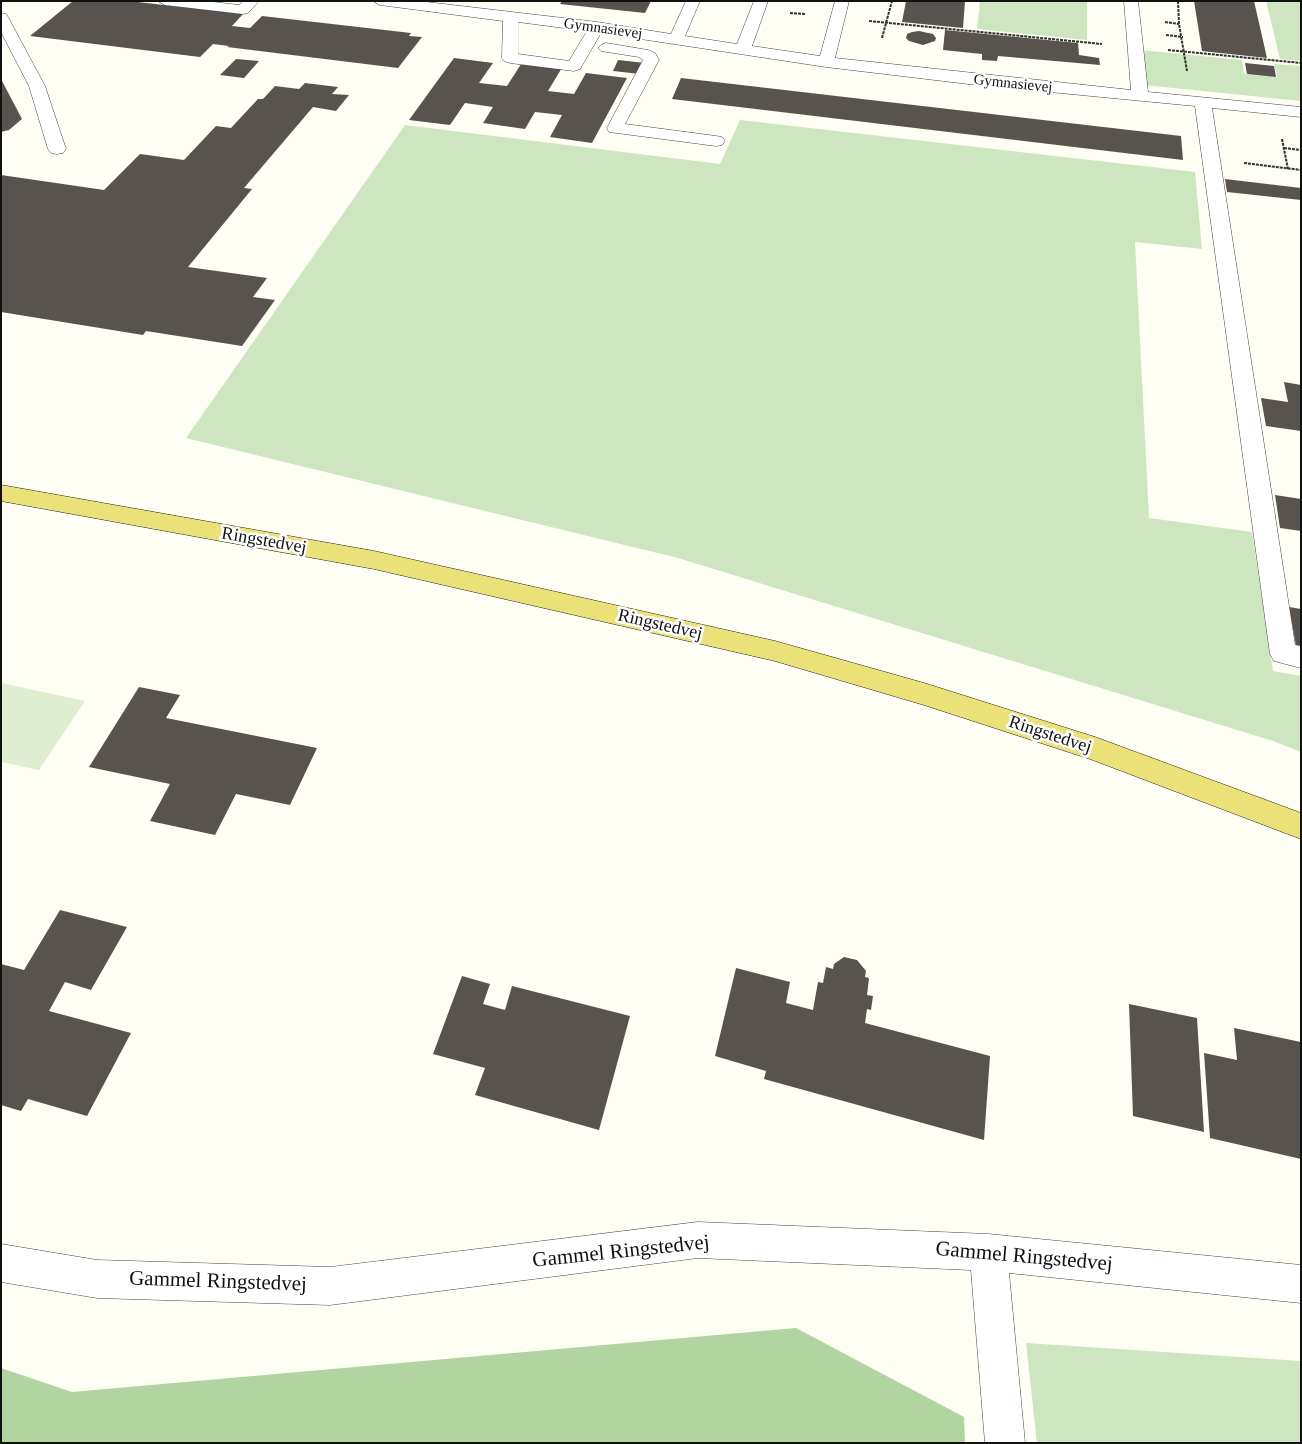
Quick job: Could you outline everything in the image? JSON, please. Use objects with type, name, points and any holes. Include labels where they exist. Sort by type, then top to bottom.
[{"type":"main road","name":"Ringstedvej","points":[[1,493],[374,560],[775,651],[924,694],[1095,749],[1301,826]]},
{"type":"street","points":[[165,1],[243,10],[252,1]]},
{"type":"street","name":"Gymnasievej","points":[[380,1],[417,3],[826,62],[1301,112]]},
{"type":"street","points":[[676,39],[693,1]]},
{"type":"street","points":[[826,62],[842,1]]},
{"type":"street","points":[[1131,1],[1140,96]]},
{"type":"street","points":[[743,49],[760,6]]},
{"type":"street","points":[[1,17],[7,42],[37,86],[56,150]]},
{"type":"street","points":[[511,17],[510,58],[574,66],[596,28]]},
{"type":"street","points":[[586,45],[643,53],[649,56],[651,60],[615,128],[716,141]]},
{"type":"street","points":[[1197,102],[1212,159],[1282,654],[1301,657]]},
{"type":"street","name":"Gammel Ringstedvej","points":[[1,1263],[97,1279],[330,1286],[698,1240],[988,1252],[1301,1284]]},
{"type":"street","points":[[988,1252],[1005,1443]]},
{"type":"path","points":[[872,67],[892,1]]},
{"type":"path","points":[[1178,1],[1179,24],[1184,52],[1197,102]]},
{"type":"path","points":[[760,6],[838,18],[1301,63]]},
{"type":"path","points":[[1284,148],[1301,150]]},
{"type":"path","points":[[1212,159],[1301,170]]},
{"type":"green space","points":[[980,1],[1087,1],[1087,40],[977,29]]},
{"type":"green space","points":[[1266,1],[1301,1],[1301,61],[1280,59]]},
{"type":"green space","points":[[1140,50],[1242,60],[1244,74],[1277,77],[1274,64],[1301,66],[1301,101],[1144,85]]},
{"type":"green space","points":[[740,120],[1195,172],[1202,249],[1135,242],[1149,518],[1252,532],[1273,671],[1301,676],[1301,752],[1273,741],[678,558],[186,438],[405,125],[720,164]]},
{"type":"green space","points":[[1,683],[85,701],[39,770],[1,762]]},
{"type":"green space","points":[[796,1328],[964,1417],[965,1443],[1,1443],[1,1368],[72,1392]]},
{"type":"green space","points":[[1026,1343],[1301,1361],[1301,1443],[1037,1443]]},
{"type":"building","points":[[73,1],[129,1],[243,14],[232,26],[250,28],[262,16],[411,33],[409,36],[422,37],[398,68],[213,44],[200,57],[30,36]]},
{"type":"building","points":[[562,1],[651,1],[645,13],[560,4]]},
{"type":"building","points":[[906,1],[965,1],[963,28],[902,22]]},
{"type":"building","points":[[1194,1],[1254,1],[1267,58],[1202,51]]},
{"type":"building","points":[[945,30],[1078,43],[1079,55],[1099,58],[1100,65],[998,56],[997,61],[982,60],[982,54],[943,50]]},
{"type":"building","points":[[919,31],[933,34],[936,38],[935,41],[923,45],[909,41],[906,38],[907,34]]},
{"type":"building","points":[[454,58],[493,63],[479,83],[507,86],[523,61],[563,66],[548,91],[574,94],[586,73],[627,78],[592,143],[550,137],[562,115],[535,112],[525,129],[483,123],[493,107],[465,103],[450,125],[409,120]]},
{"type":"building","points":[[236,59],[259,61],[244,78],[220,75]]},
{"type":"building","points":[[618,60],[645,63],[640,74],[613,71]]},
{"type":"building","points":[[1245,63],[1274,66],[1276,77],[1247,74]]},
{"type":"building","points":[[681,78],[1181,136],[1183,160],[672,99]]},
{"type":"building","points":[[1,79],[22,119],[9,130],[1,132]]},
{"type":"building","points":[[305,83],[338,87],[332,94],[349,95],[336,111],[313,107],[244,188],[252,189],[188,267],[267,278],[253,297],[275,300],[242,346],[146,331],[143,335],[1,312],[1,175],[104,190],[140,154],[184,160],[216,126],[231,128],[258,99],[263,99],[275,86],[299,89]]},
{"type":"building","points":[[1225,179],[1301,188],[1301,200],[1227,192]]},
{"type":"building","points":[[1284,382],[1301,385],[1301,431],[1266,426],[1261,398],[1288,402]]},
{"type":"building","points":[[1275,495],[1301,499],[1301,531],[1280,528]]},
{"type":"building","points":[[1289,607],[1301,609],[1301,647],[1296,646]]},
{"type":"building","points":[[139,687],[180,695],[166,718],[317,748],[290,805],[236,794],[215,835],[150,821],[170,784],[89,767]]},
{"type":"building","points":[[60,910],[127,927],[91,990],[65,982],[49,1011],[131,1033],[87,1116],[28,1099],[21,1111],[1,1105],[1,964],[24,970]]},
{"type":"building","points":[[844,957],[857,960],[866,971],[865,977],[869,978],[867,995],[873,996],[871,1010],[867,1009],[865,1023],[990,1056],[984,1140],[764,1079],[766,1071],[715,1056],[736,968],[790,982],[786,1003],[813,1010],[818,982],[823,983],[826,967],[833,969],[834,964]]},
{"type":"building","points":[[462,976],[490,984],[483,1004],[505,1010],[512,986],[630,1016],[599,1130],[475,1095],[485,1068],[433,1054]]},
{"type":"building","points":[[1129,1004],[1197,1018],[1204,1132],[1133,1116]]},
{"type":"building","points":[[1234,1028],[1301,1042],[1301,1159],[1210,1138],[1204,1053],[1237,1060]]}]
